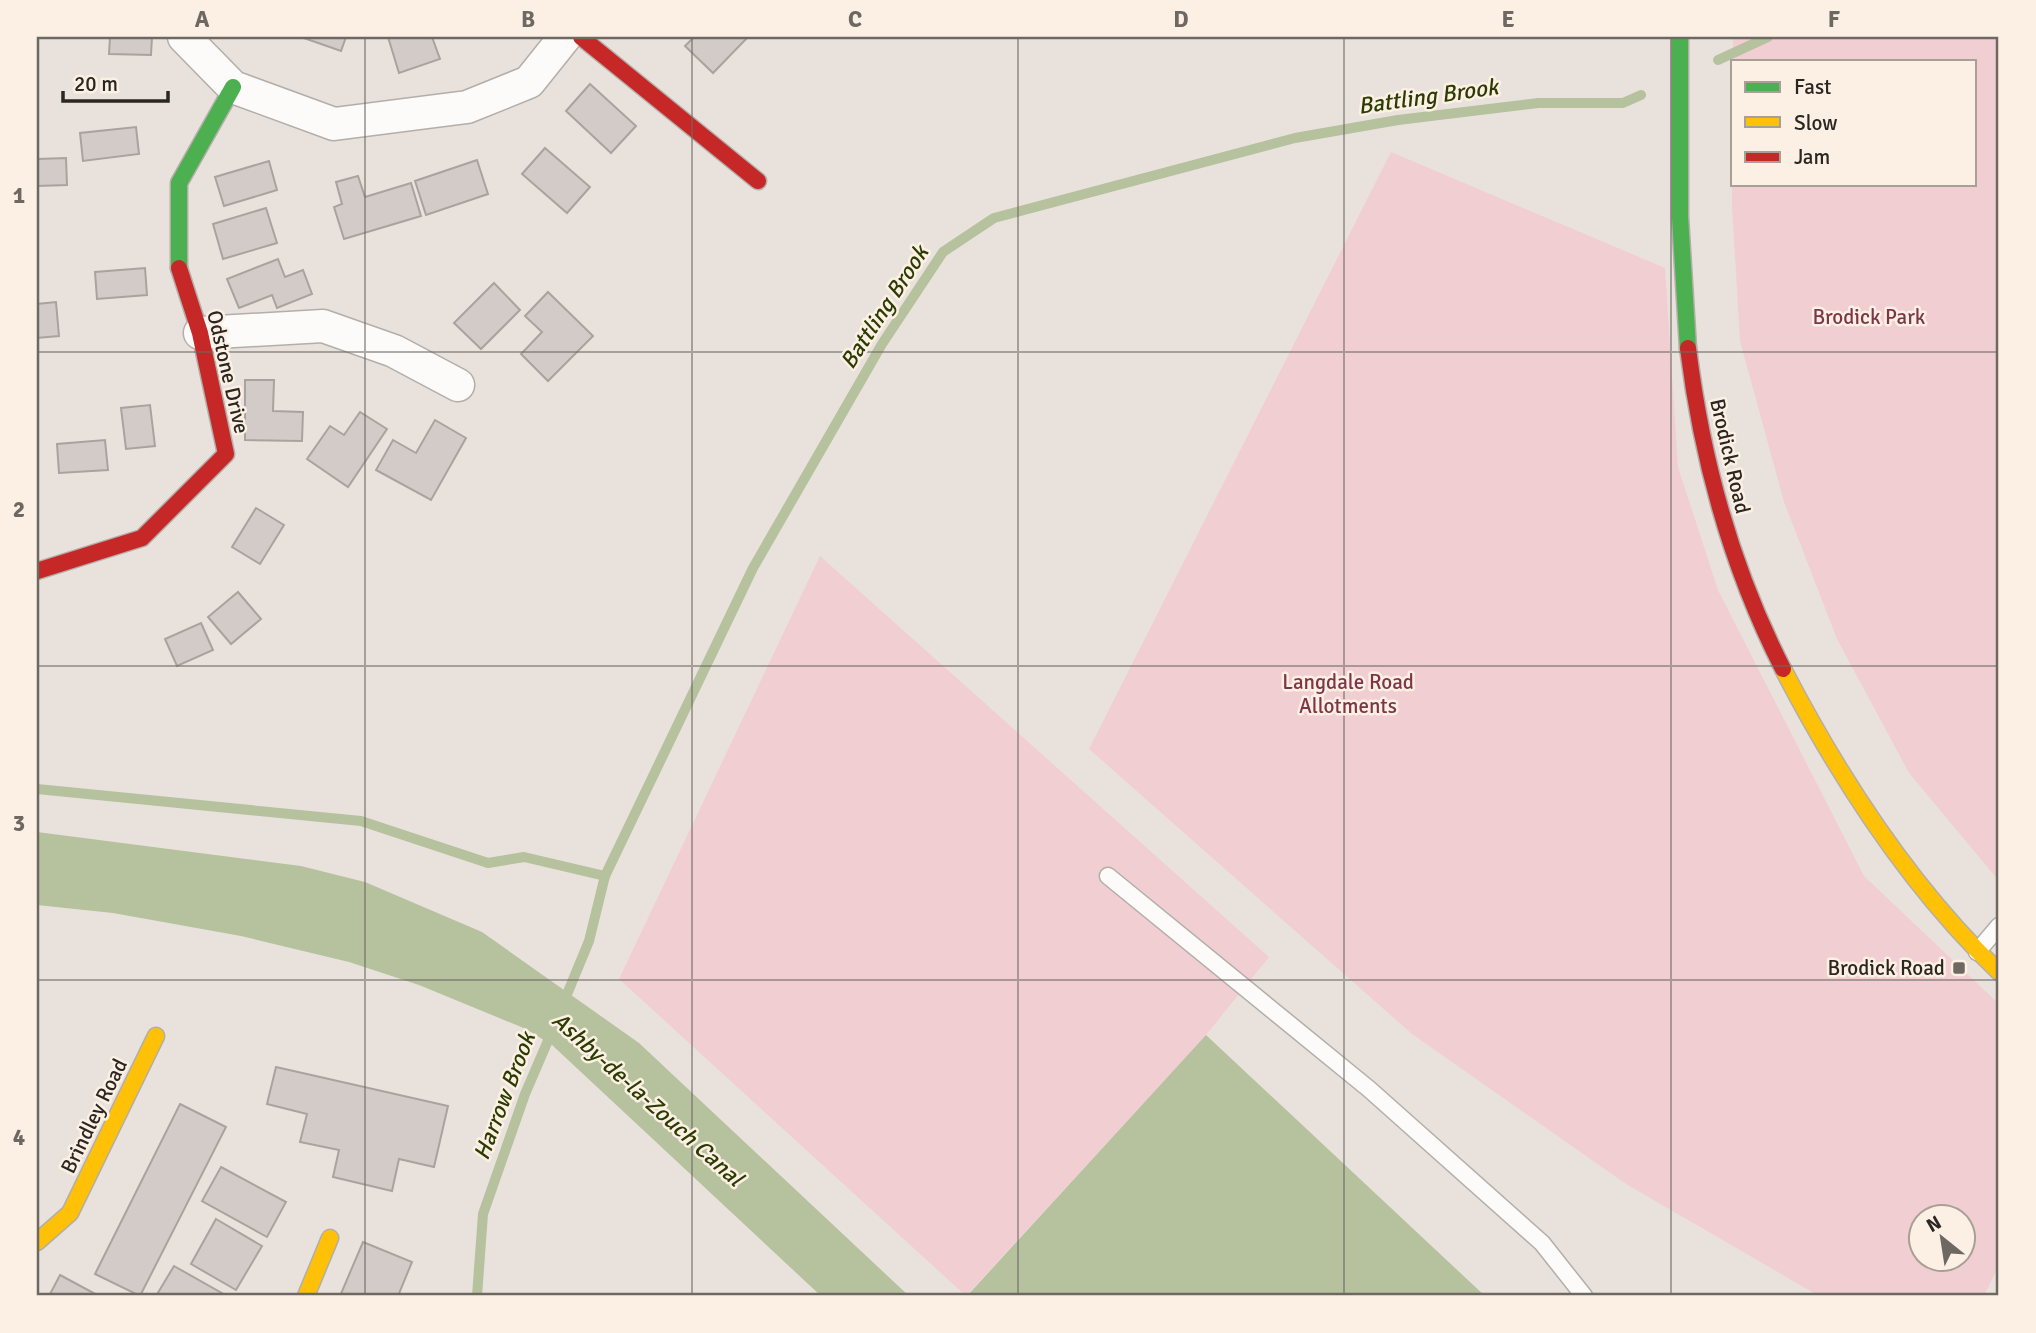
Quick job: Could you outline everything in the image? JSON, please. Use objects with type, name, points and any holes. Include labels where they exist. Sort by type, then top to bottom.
[{"type":"street","points":[[184,37],[233,87],[334,124],[467,107],[529,82],[565,37]]},
{"type":"street","points":[[581,37],[758,181]]},
{"type":"street","name":"Brodick Road","points":[[1680,37],[1678,156],[1688,351],[1705,455],[1720,515],[1755,607],[1829,754],[1901,863],[1977,952],[1999,972]]},
{"type":"street","name":"Odstone Drive","points":[[37,571],[142,538],[226,454],[200,333],[179,267],[179,183],[233,87]]},
{"type":"street","points":[[200,333],[323,326],[394,351],[458,385]]},
{"type":"street","name":"Brindley Road","points":[[37,1242],[70,1213],[156,1036]]},
{"type":"street","points":[[306,1296],[330,1238]]},
{"type":"lane","points":[[1108,876],[1369,1089],[1542,1244],[1584,1296]]},
{"type":"lane","points":[[1977,952],[1999,926]]},
{"type":"green space","name":"Brodick Park","points":[[1733,37],[1999,37],[1999,881],[1909,773],[1837,639],[1784,502],[1740,341],[1732,186],[1976,186],[1976,60],[1733,60]]},
{"type":"green space","name":"Langdale Road Allotments","points":[[1391,152],[1665,268],[1678,467],[1718,590],[1864,876],[1999,1004],[1999,1265],[1984,1296],[1819,1296],[1626,1184],[1412,1034],[1089,749]]},
{"type":"green space","points":[[820,556],[1269,957],[1206,1035],[966,1296],[619,979]]},
{"type":"water","name":"Ashby-de-la-Zouch Canal","points":[[37,832],[301,866],[365,882],[482,932],[639,1043],[909,1296],[821,1296],[552,1045],[526,1029],[419,985],[349,962],[241,936],[113,913],[37,905]]},
{"type":"water","points":[[1206,1035],[1485,1296],[967,1296]]},
{"type":"building","points":[[110,37],[152,37],[151,55],[109,54]]},
{"type":"building","points":[[301,37],[346,37],[341,51]]},
{"type":"building","points":[[388,37],[432,37],[440,59],[399,73]]},
{"type":"building","points":[[694,37],[748,37],[713,73],[685,46]]},
{"type":"building","points":[[590,84],[636,126],[611,153],[566,111]]},
{"type":"building","points":[[136,127],[139,154],[83,161],[80,133]]},
{"type":"building","points":[[545,148],[590,187],[567,213],[522,174]]},
{"type":"building","points":[[66,158],[67,185],[37,186],[37,159]]},
{"type":"building","points":[[477,160],[488,194],[426,215],[415,181]]},
{"type":"building","points":[[269,161],[277,190],[224,206],[215,177]]},
{"type":"building","points":[[358,176],[365,197],[411,183],[421,216],[344,239],[334,207],[342,204],[336,182]]},
{"type":"building","points":[[266,208],[277,243],[223,259],[213,224]]},
{"type":"building","points":[[278,259],[285,277],[303,270],[312,294],[277,308],[272,295],[239,308],[227,279]]},
{"type":"building","points":[[145,268],[147,295],[97,299],[95,272]]},
{"type":"building","points":[[494,283],[520,310],[481,349],[454,323]]},
{"type":"building","points":[[548,292],[593,336],[548,381],[521,354],[542,332],[525,316]]},
{"type":"building","points":[[56,302],[59,336],[37,338],[37,304]]},
{"type":"building","points":[[245,380],[274,380],[273,411],[303,412],[302,441],[245,440]]},
{"type":"building","points":[[150,405],[155,446],[126,449],[121,408]]},
{"type":"building","points":[[360,412],[387,429],[348,487],[307,459],[330,426],[344,435]]},
{"type":"building","points":[[435,420],[466,438],[431,500],[376,470],[393,440],[416,453]]},
{"type":"building","points":[[105,440],[108,470],[59,473],[57,444]]},
{"type":"building","points":[[256,508],[284,525],[260,564],[232,547]]},
{"type":"building","points":[[238,592],[261,619],[231,644],[208,617]]},
{"type":"building","points":[[201,623],[213,650],[177,666],[165,639]]},
{"type":"building","points":[[276,1067],[448,1106],[434,1167],[399,1159],[392,1191],[333,1177],[339,1150],[300,1142],[307,1114],[267,1104]]},
{"type":"building","points":[[180,1104],[226,1127],[140,1296],[95,1274]]},
{"type":"building","points":[[221,1167],[286,1202],[267,1237],[202,1201]]},
{"type":"building","points":[[216,1219],[262,1246],[236,1290],[191,1264]]},
{"type":"building","points":[[363,1242],[412,1262],[398,1296],[340,1296]]},
{"type":"building","points":[[174,1266],[227,1296],[156,1296]]},
{"type":"building","points":[[60,1275],[99,1296],[49,1296]]},
{"type":"waterway","name":"Battling Brook","points":[[1718,60],[1768,37]]},
{"type":"waterway","name":"Battling Brook","points":[[563,1004],[589,941],[605,876],[753,568],[882,344],[943,252],[994,218],[1295,138],[1398,120],[1538,103],[1623,103],[1641,95]]},
{"type":"waterway","points":[[37,789],[361,821],[488,863],[524,857],[605,876]]},
{"type":"waterway","name":"Harrow Brook","points":[[477,1296],[483,1214],[525,1094],[553,1029]]},
{"type":"traffic: fast","points":[[1680,37],[1680,217],[1688,348]]},
{"type":"traffic: fast","points":[[179,268],[179,183],[233,87]]},
{"type":"traffic: slow","points":[[1783,669],[1828,751],[1879,830],[1935,904],[1999,972]]},
{"type":"traffic: slow","points":[[37,1242],[70,1213],[156,1036]]},
{"type":"traffic: slow","points":[[306,1296],[330,1238]]},
{"type":"traffic: jam","points":[[581,37],[758,181]]},
{"type":"traffic: jam","points":[[37,571],[142,538],[226,454],[200,333],[179,268]]},
{"type":"traffic: jam","points":[[1688,348],[1701,431],[1721,513],[1748,592],[1783,669]]},
{"type":"place","name":"Brodick Road","points":[[1959,968]]}]
